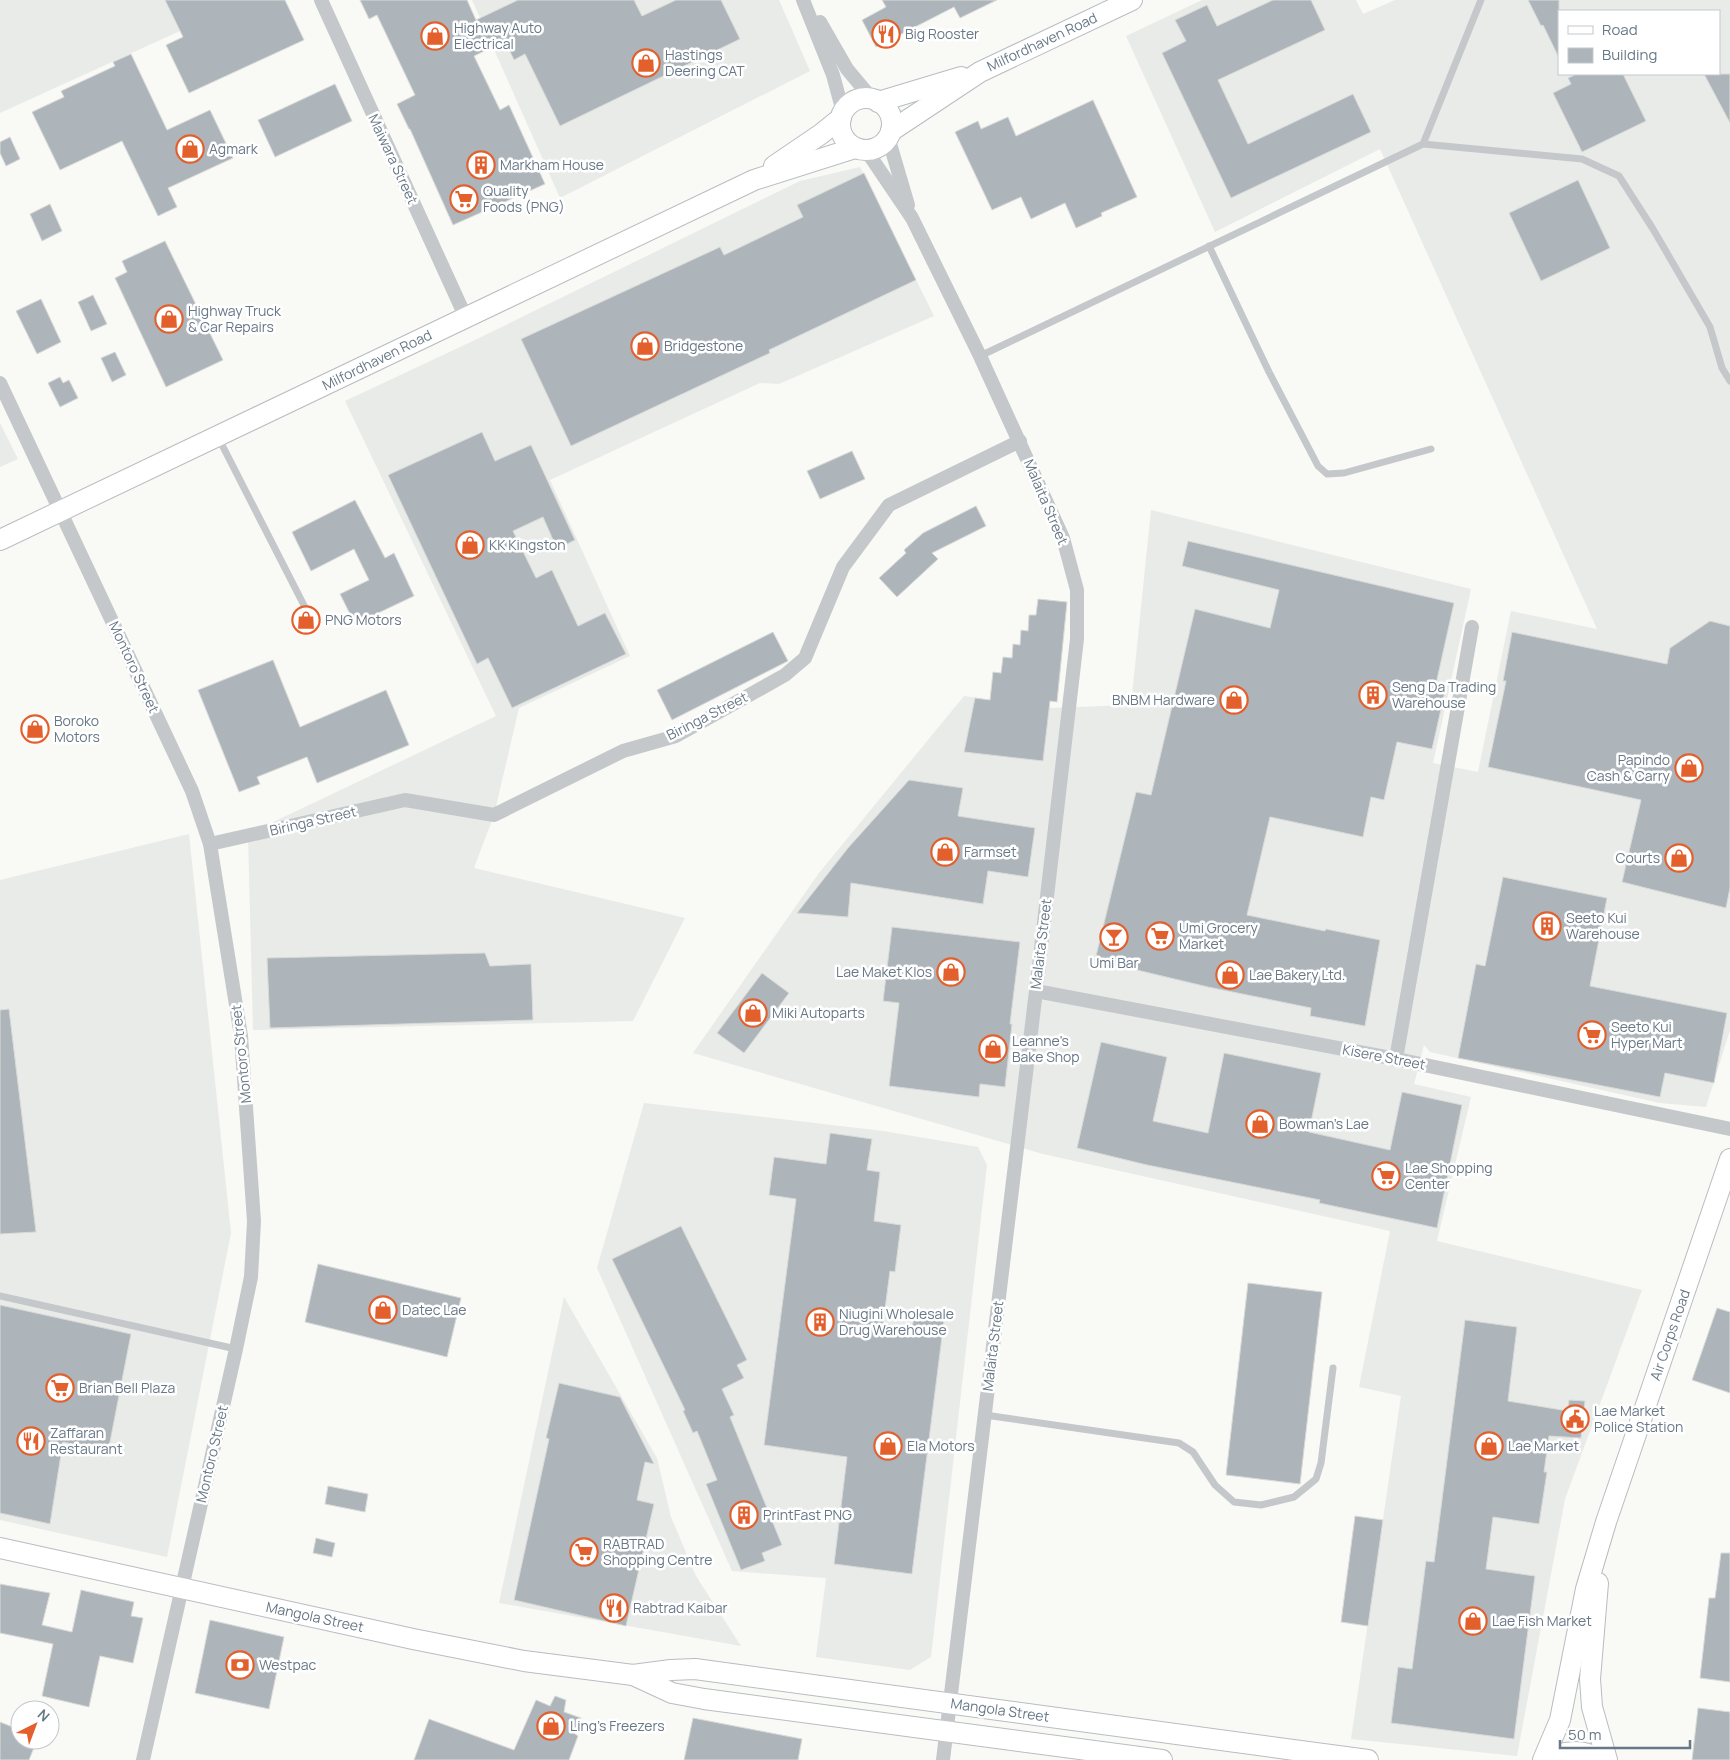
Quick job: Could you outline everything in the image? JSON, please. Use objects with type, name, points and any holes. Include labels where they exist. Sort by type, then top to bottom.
[{"type":"main road","name":"Milfordhaven Road","points":[[890,134],[980,72],[1132,0]]},
{"type":"main road","name":"Milfordhaven Road","points":[[875,101],[980,72]]},
{"type":"main road","points":[[866,99],[875,101],[885,107],[890,114],[892,122],[890,134],[883,144],[875,149],[861,149],[849,144],[842,132],[842,115],[852,102],[866,99]]},
{"type":"main road","name":"Milfordhaven Road","points":[[0,540],[754,180],[821,134],[842,115]]},
{"type":"main road","name":"Milfordhaven Road","points":[[754,180],[861,149]]},
{"type":"main road","name":"Air Corps Road","points":[[1544,1760],[1560,1720],[1586,1589],[1730,1158]]},
{"type":"main road","name":"Air Corps Road","points":[[1601,1541],[1590,1679],[1592,1708],[1607,1760]]},
{"type":"main road","name":"Mangola Street","points":[[0,1548],[412,1639],[524,1661],[632,1675],[694,1669],[1368,1760]]},
{"type":"main road","name":"Mangola Street","points":[[632,1675],[672,1693],[704,1700],[1162,1760]]},
{"type":"main road","points":[[1544,1760],[1569,1752],[1584,1753],[1600,1760]]},
{"type":"street","name":"Maiwara Street","points":[[321,0],[466,318]]},
{"type":"street","points":[[803,0],[833,75],[842,115]]},
{"type":"street","points":[[808,0],[846,69],[875,101]]},
{"type":"street","name":"Malaita Street","points":[[890,134],[912,218]]},
{"type":"street","name":"Malaita Street","points":[[861,149],[912,218],[980,356],[1063,538],[1077,590],[1077,639],[947,1731]]},
{"type":"street","name":"Montoro Street","points":[[0,383],[192,791],[210,844],[241,1036],[254,1221],[251,1277],[143,1760]]},
{"type":"street","name":"Biringa Street","points":[[210,844],[405,800],[494,815],[623,751],[676,736],[785,674],[805,658],[843,567],[889,505],[1020,441]]},
{"type":"street","points":[[1396,1059],[1472,627]]},
{"type":"street","name":"Kisere Street","points":[[1036,991],[1396,1059],[1730,1129]]},
{"type":"street","points":[[943,1760],[947,1731]]},
{"type":"lane","points":[[1423,144],[1481,0]]},
{"type":"lane","points":[[980,356],[1423,144],[1582,159],[1619,176],[1710,327],[1722,368],[1730,381]]},
{"type":"lane","points":[[1209,246],[1269,372],[1318,466],[1327,474],[1344,473],[1431,449]]},
{"type":"lane","points":[[218,437],[312,621]]},
{"type":"lane","points":[[0,1296],[236,1349]]},
{"type":"lane","points":[[985,1415],[1179,1443],[1193,1452],[1215,1485],[1234,1502],[1261,1505],[1294,1497],[1316,1479],[1322,1463],[1333,1368]]},
{"type":"shaded area","points":[[0,0],[165,0],[180,31],[0,113]]},
{"type":"shaded area","points":[[472,0],[779,0],[810,71],[560,198]]},
{"type":"shaded area","points":[[1202,0],[1356,0],[1363,14],[1395,0],[1730,0],[1730,1030],[1706,1107],[1660,1103],[1430,1052],[1424,1045],[1414,1084],[1471,1097],[1437,1241],[1642,1290],[1565,1499],[1517,1756],[1351,1739],[1401,1396],[1359,1387],[1390,1231],[1043,1154],[693,1053],[819,873],[964,696],[1049,708],[1131,705],[1151,510],[1471,589],[1433,763],[1478,772],[1511,611],[1597,629],[1380,149],[1215,232],[1126,36]]},
{"type":"shaded area","points":[[860,167],[934,316],[779,384],[760,383],[550,480],[630,656],[519,708],[494,815],[474,868],[685,918],[633,1021],[253,1030],[248,834],[496,716],[345,401],[475,340],[800,181]]},
{"type":"shaded area","points":[[0,423],[18,459],[0,467]]},
{"type":"shaded area","points":[[189,834],[231,1233],[167,1557],[0,1520],[0,880]]},
{"type":"shaded area","points":[[644,1103],[883,1131],[978,1147],[987,1165],[931,1657],[910,1670],[816,1657],[826,1578],[732,1571],[597,1268]]},
{"type":"shaded area","points":[[564,1297],[657,1458],[671,1517],[696,1576],[741,1646],[499,1603]]},
{"type":"building","points":[[165,0],[285,0],[304,40],[189,93],[166,45],[183,37]]},
{"type":"building","points":[[360,0],[467,0],[476,20],[518,0],[634,0],[642,16],[676,0],[721,0],[740,39],[560,126],[525,54],[514,60],[505,41],[474,56],[500,110],[509,105],[545,184],[453,225],[397,104],[415,95],[377,15],[369,19]]},
{"type":"building","name":"Big Rooster","points":[[882,0],[997,0],[960,18],[954,7],[876,47],[862,20],[886,7]]},
{"type":"building","points":[[1273,0],[1311,0],[1325,30],[1218,80],[1248,144],[1353,94],[1371,132],[1231,198],[1162,53],[1186,41],[1175,20],[1207,5],[1217,26]]},
{"type":"building","points":[[1528,0],[1559,0],[1558,56],[1543,25],[1541,26]]},
{"type":"building","points":[[131,54],[167,130],[210,110],[233,158],[168,188],[177,207],[158,216],[122,141],[60,170],[32,112],[64,97],[61,91],[115,66],[113,62]]},
{"type":"building","points":[[1730,74],[1730,123],[1705,75]]},
{"type":"building","points":[[1575,75],[1623,75],[1646,121],[1582,152],[1553,93],[1571,84],[1568,78]]},
{"type":"building","points":[[335,84],[352,121],[275,157],[258,120]]},
{"type":"building","points":[[1093,100],[1137,197],[1101,213],[1102,216],[1076,228],[1065,203],[1031,219],[1021,197],[992,210],[955,132],[978,121],[981,129],[1008,117],[1016,136]]},
{"type":"building","points":[[10,137],[20,159],[6,166],[0,153],[0,142]]},
{"type":"building","points":[[864,173],[916,280],[769,350],[770,353],[571,446],[521,339],[720,247],[724,255],[803,217],[797,205]]},
{"type":"building","points":[[1578,180],[1610,248],[1541,281],[1509,213]]},
{"type":"building","points":[[50,204],[62,231],[42,241],[30,214]]},
{"type":"building","name":"Highway Truck & Car Repairs","points":[[165,241],[223,360],[166,387],[115,278],[127,272],[122,261]]},
{"type":"building","points":[[93,295],[107,324],[91,331],[78,302]]},
{"type":"building","points":[[41,299],[61,342],[37,354],[16,311]]},
{"type":"building","points":[[115,352],[126,375],[112,382],[101,358]]},
{"type":"building","points":[[60,377],[63,383],[69,380],[78,398],[60,407],[48,383]]},
{"type":"building","name":"KK Kingston","points":[[482,432],[495,461],[531,445],[575,540],[557,549],[543,517],[513,531],[536,578],[552,570],[578,626],[605,613],[626,654],[512,708],[488,658],[477,664],[388,475]]},
{"type":"building","points":[[852,451],[865,479],[820,499],[807,471]]},
{"type":"building","points":[[355,500],[385,558],[394,553],[414,596],[355,624],[340,594],[369,580],[354,549],[311,571],[292,532]]},
{"type":"building","points":[[976,506],[986,526],[932,553],[938,559],[897,597],[879,578],[906,553],[904,550],[923,533]]},
{"type":"building","points":[[1188,541],[1454,603],[1436,684],[1446,687],[1432,749],[1397,742],[1384,800],[1371,797],[1363,837],[1270,817],[1247,915],[1380,940],[1365,1026],[1310,1016],[1311,1008],[1208,987],[1095,960],[1136,792],[1151,795],[1195,609],[1270,628],[1279,590],[1182,566]]},
{"type":"building","points":[[1038,599],[1067,602],[1057,702],[1050,701],[1043,761],[964,752],[975,698],[990,700],[993,672],[1001,673],[1003,657],[1012,658],[1013,644],[1020,645],[1021,630],[1028,631],[1029,615],[1036,615]]},
{"type":"building","points":[[1710,621],[1730,626],[1730,888],[1726,908],[1622,882],[1641,800],[1488,767],[1506,681],[1503,681],[1512,632],[1667,664],[1670,648]]},
{"type":"building","points":[[773,632],[788,661],[672,720],[657,690]]},
{"type":"building","points":[[273,660],[300,727],[386,690],[409,745],[317,783],[307,757],[257,777],[260,784],[239,792],[198,690]]},
{"type":"building","name":"Farmset","points":[[909,780],[963,788],[958,816],[1035,828],[1028,877],[988,871],[983,904],[851,883],[848,917],[797,913],[848,848]]},
{"type":"building","name":"Seeto Kui Hyper Mart","points":[[1503,877],[1607,898],[1590,986],[1727,1013],[1714,1083],[1665,1073],[1660,1097],[1458,1058],[1476,964],[1485,966]]},
{"type":"building","points":[[892,927],[1020,942],[1010,1024],[1012,1024],[1005,1087],[980,1084],[979,1097],[889,1086],[899,1003],[883,1001]]},
{"type":"building","points":[[485,953],[490,966],[531,964],[533,1020],[270,1028],[267,958]]},
{"type":"building","name":"Miki Autoparts","points":[[762,973],[789,993],[744,1053],[717,1033]]},
{"type":"building","points":[[9,1009],[36,1232],[0,1234],[0,1010]]},
{"type":"building","points":[[1101,1042],[1167,1057],[1153,1121],[1208,1133],[1224,1053],[1321,1073],[1309,1132],[1390,1150],[1402,1092],[1462,1105],[1437,1228],[1319,1203],[1320,1200],[1147,1165],[1077,1148]]},
{"type":"building","points":[[830,1133],[872,1139],[867,1170],[880,1172],[874,1221],[901,1225],[895,1272],[890,1271],[883,1324],[912,1328],[914,1317],[944,1321],[912,1574],[834,1564],[847,1457],[764,1445],[796,1199],[769,1195],[774,1157],[826,1164]]},
{"type":"building","points":[[681,1226],[747,1360],[737,1365],[744,1378],[722,1389],[734,1415],[730,1417],[782,1545],[762,1553],[765,1561],[741,1570],[706,1484],[717,1480],[697,1431],[693,1433],[683,1411],[685,1410],[612,1259]]},
{"type":"building","name":"Datec Lae","points":[[318,1264],[461,1298],[447,1357],[305,1322]]},
{"type":"building","points":[[1248,1283],[1322,1292],[1300,1484],[1226,1475]]},
{"type":"building","name":"Brian Bell Plaza","points":[[0,1305],[131,1334],[108,1452],[63,1442],[50,1524],[0,1513]]},
{"type":"building","points":[[1717,1308],[1730,1312],[1730,1393],[1692,1380]]},
{"type":"building","points":[[1465,1320],[1517,1327],[1508,1401],[1568,1411],[1569,1400],[1585,1401],[1581,1438],[1549,1436],[1544,1472],[1547,1472],[1539,1524],[1493,1517],[1486,1569],[1535,1576],[1514,1739],[1391,1723],[1398,1667],[1412,1669],[1426,1561],[1434,1562]]},
{"type":"building","name":"RABTRAD Shopping Centre","points":[[559,1383],[620,1397],[654,1464],[645,1462],[637,1500],[654,1504],[626,1626],[514,1600],[549,1439],[546,1438]]},
{"type":"building","points":[[328,1486],[368,1494],[365,1512],[325,1504]]},
{"type":"building","points":[[1355,1516],[1383,1520],[1368,1626],[1341,1622]]},
{"type":"building","points":[[316,1538],[335,1543],[332,1557],[313,1553]]},
{"type":"building","points":[[1721,1553],[1730,1553],[1730,1682],[1700,1678],[1709,1598],[1715,1598]]},
{"type":"building","points":[[0,1584],[50,1593],[42,1625],[72,1632],[81,1590],[134,1602],[131,1616],[143,1618],[133,1663],[100,1656],[89,1707],[42,1696],[53,1644],[0,1633]]},
{"type":"building","name":"Westpac","points":[[210,1620],[284,1637],[269,1709],[195,1693]]},
{"type":"building","name":"Ling's Freezers","points":[[555,1696],[566,1700],[564,1712],[581,1718],[575,1734],[578,1736],[569,1760],[414,1760],[429,1719],[514,1750],[536,1700],[550,1706]]},
{"type":"building","points":[[1698,1708],[1730,1712],[1730,1760],[1692,1760]]},
{"type":"building","points":[[693,1718],[802,1739],[798,1760],[684,1760]]},
{"type":"building","points":[[0,1722],[10,1726],[10,1750],[33,1750],[29,1760],[0,1760]]},
{"type":"place","name":"Big Rooster","points":[[886,34]]},
{"type":"place","name":"Highway Auto Electrical","points":[[435,36]]},
{"type":"place","name":"Hastings Deering CAT","points":[[646,63]]},
{"type":"place","name":"Agmark","points":[[190,149]]},
{"type":"place","name":"Markham House","points":[[481,165]]},
{"type":"place","name":"Quality Foods (PNG)","points":[[464,199]]},
{"type":"place","name":"Highway Truck & Car Repairs","points":[[169,319]]},
{"type":"place","name":"Bridgestone","points":[[645,346]]},
{"type":"place","name":"KK Kingston","points":[[470,545]]},
{"type":"place","name":"PNG Motors","points":[[306,620]]},
{"type":"place","name":"Seng Da Trading Warehouse","points":[[1373,695]]},
{"type":"place","name":"BNBM Hardware","points":[[1234,700]]},
{"type":"place","name":"Boroko Motors","points":[[35,729]]},
{"type":"place","name":"Papindo Cash & Carry","points":[[1689,768]]},
{"type":"place","name":"Farmset","points":[[945,852]]},
{"type":"place","name":"Courts","points":[[1679,858]]},
{"type":"place","name":"Seeto Kui Warehouse","points":[[1547,926]]},
{"type":"place","name":"Umi Grocery Market","points":[[1160,936]]},
{"type":"place","name":"Umi Bar","points":[[1114,937]]},
{"type":"place","name":"Lae Maket Klos","points":[[951,972]]},
{"type":"place","name":"Lae Bakery Ltd.","points":[[1230,975]]},
{"type":"place","name":"Miki Autoparts","points":[[753,1013]]},
{"type":"place","name":"Seeto Kui Hyper Mart","points":[[1592,1035]]},
{"type":"place","name":"Leanne's Bake Shop","points":[[993,1049]]},
{"type":"place","name":"Bowman's Lae","points":[[1260,1124]]},
{"type":"place","name":"Lae Shopping Center","points":[[1386,1176]]},
{"type":"place","name":"Datec Lae","points":[[383,1310]]},
{"type":"place","name":"Niugini Wholesale Drug Warehouse","points":[[820,1322]]},
{"type":"place","name":"Brian Bell Plaza","points":[[60,1388]]},
{"type":"place","name":"Lae Market Police Station","points":[[1575,1419]]},
{"type":"place","name":"Zaffaran Restaurant","points":[[31,1441]]},
{"type":"place","name":"Ela Motors","points":[[888,1446]]},
{"type":"place","name":"Lae Market","points":[[1489,1446]]},
{"type":"place","name":"PrintFast PNG","points":[[744,1515]]},
{"type":"place","name":"RABTRAD Shopping Centre","points":[[584,1552]]},
{"type":"place","name":"Rabtrad Kaibar","points":[[614,1608]]},
{"type":"place","name":"Lae Fish Market","points":[[1473,1621]]},
{"type":"place","name":"Westpac","points":[[240,1665]]},
{"type":"place","name":"Ling's Freezers","points":[[551,1726]]}]
